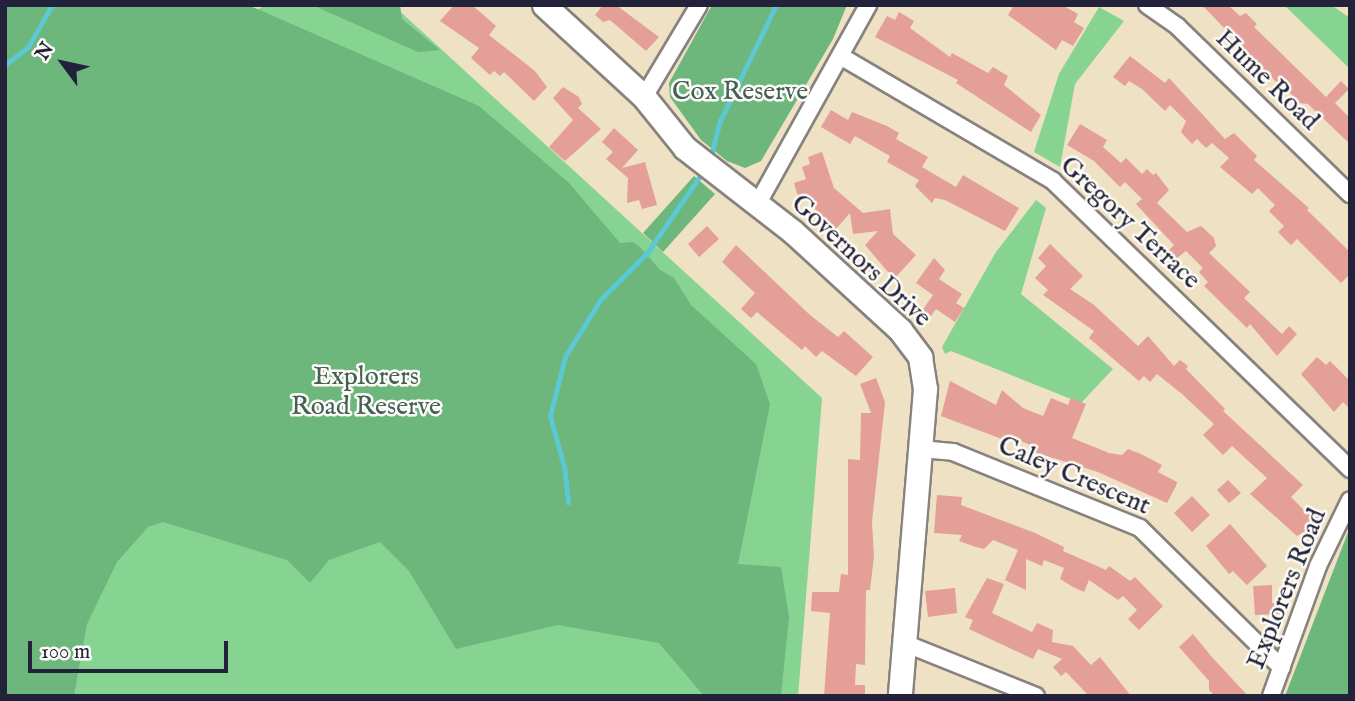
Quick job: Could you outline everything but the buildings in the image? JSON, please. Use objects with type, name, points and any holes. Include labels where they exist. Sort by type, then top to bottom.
[{"type":"main road","name":"Governors Drive","points":[[544,5],[644,97],[685,148],[758,203],[914,345],[925,378],[900,696]]},
{"type":"street","points":[[644,97],[699,5]]},
{"type":"street","points":[[758,203],[869,5]]},
{"type":"street","name":"Hume Road","points":[[1147,5],[1178,27],[1350,194]]},
{"type":"street","name":"Gregory Terrace","points":[[842,57],[1053,181],[1350,469]]},
{"type":"street","name":"Caley Crescent","points":[[920,449],[953,452],[1140,528],[1282,667]]},
{"type":"street","name":"Explorers Road","points":[[1270,696],[1318,566],[1350,500]]},
{"type":"street","points":[[904,643],[1036,696]]},
{"type":"green space","name":"Explorers Road Reserve","points":[[5,5],[248,5],[479,106],[569,183],[620,243],[633,242],[641,248],[660,270],[674,278],[691,305],[756,364],[770,404],[738,564],[781,567],[789,617],[781,696],[704,696],[659,643],[558,625],[456,649],[409,571],[380,542],[329,560],[310,583],[287,560],[163,522],[148,527],[117,562],[87,624],[74,696],[5,696]]},
{"type":"green space","name":"Explorers Road Reserve","points":[[264,5],[393,5],[822,398],[798,696],[42,696],[107,128]]},
{"type":"green space","points":[[312,5],[400,5],[402,19],[440,50],[418,52]]},
{"type":"green space","name":"Cox Reserve","points":[[712,5],[847,5],[833,39],[761,161],[745,168],[727,161],[701,140],[670,97],[669,83]]},
{"type":"green space","points":[[1284,5],[1331,5],[1350,18],[1350,69]]},
{"type":"green space","points":[[1099,7],[1124,21],[1075,84],[1060,167],[1034,152],[1059,74]]},
{"type":"green space","points":[[694,176],[715,194],[663,252],[643,233]]},
{"type":"green space","points":[[1036,200],[1046,208],[1021,294],[1113,369],[1081,403],[951,351],[945,354],[942,347],[996,252]]},
{"type":"green space","points":[[1350,527],[1350,696],[1285,696]]},
{"type":"waterway","points":[[5,65],[28,47],[52,5]]},
{"type":"waterway","points":[[711,156],[720,121],[776,5]]},
{"type":"waterway","points":[[568,503],[564,467],[550,416],[565,357],[601,299],[647,253],[700,176]]}]
